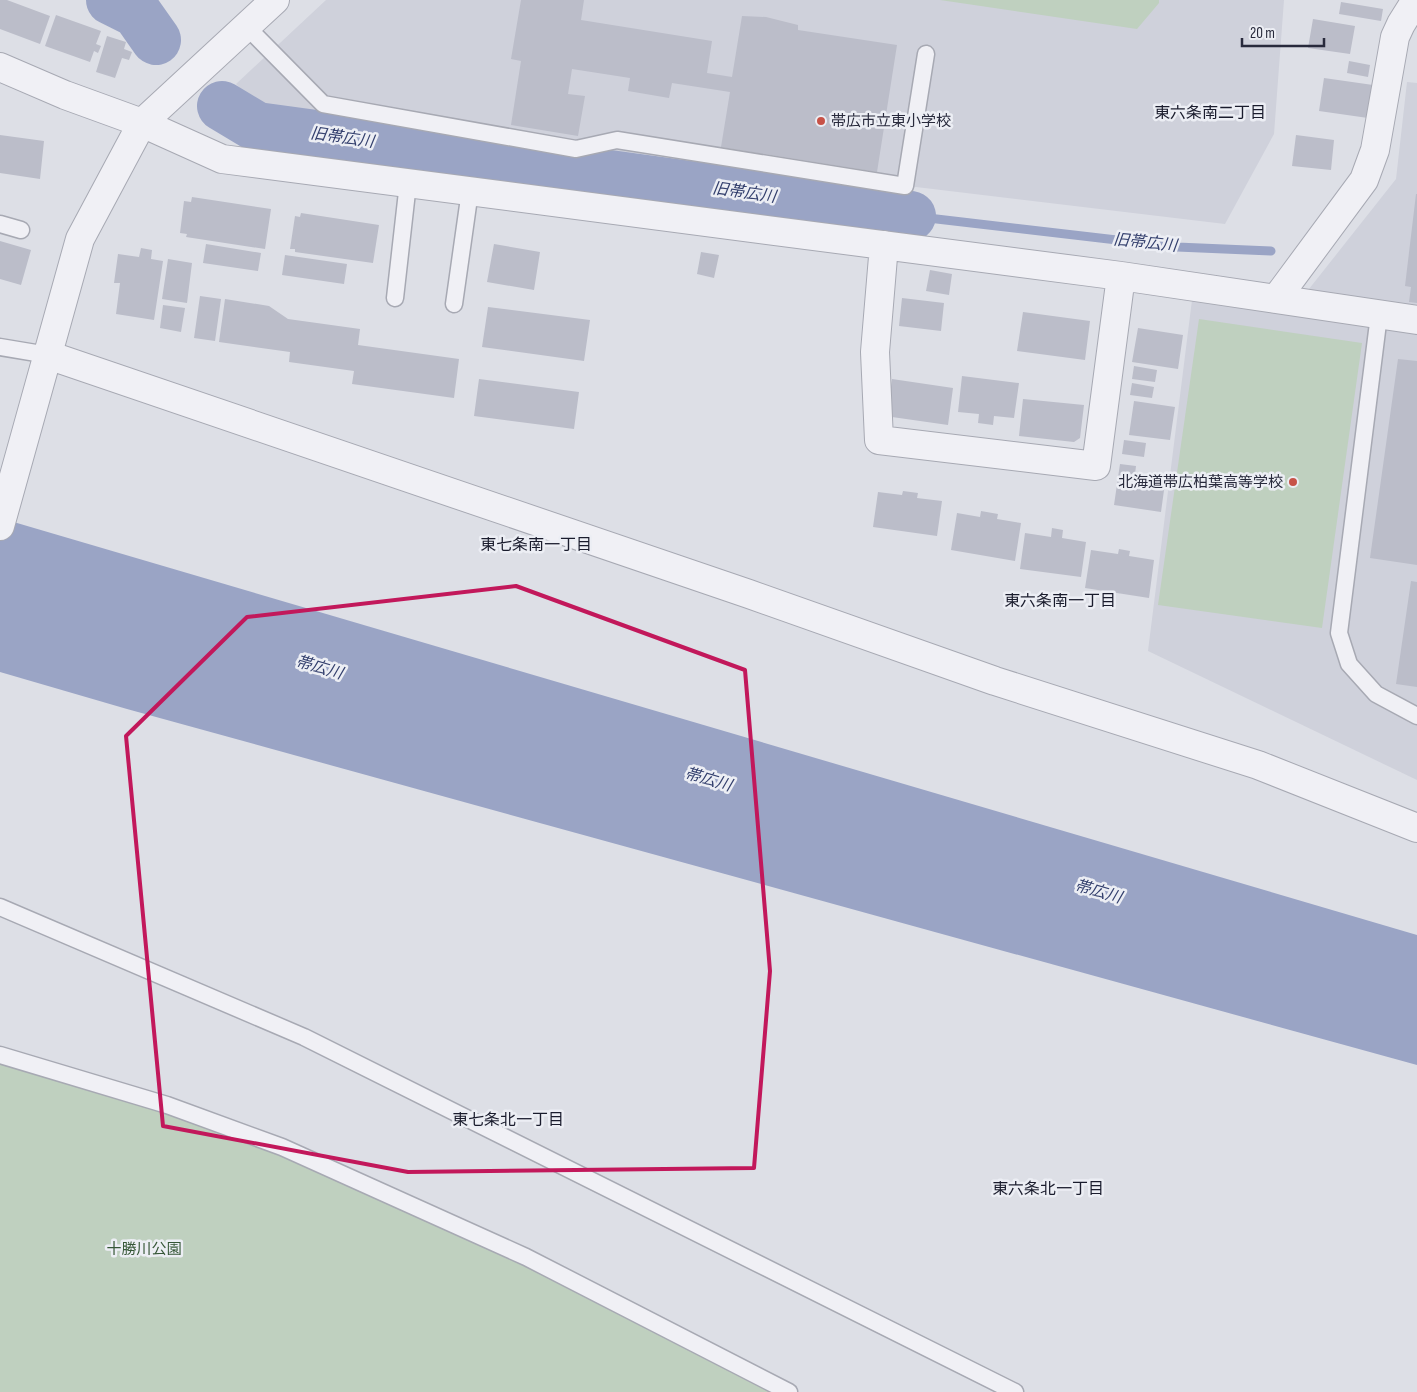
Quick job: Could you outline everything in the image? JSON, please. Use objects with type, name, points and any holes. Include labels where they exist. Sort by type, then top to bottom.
[{"type":"street","points":[[0,526],[80,239],[142,123],[275,0]]},
{"type":"street","points":[[1276,299],[1364,180],[1375,150],[1395,37],[1396,12],[1416,0]]},
{"type":"street","points":[[0,67],[142,123],[222,159],[1122,276],[1417,320]]},
{"type":"street","points":[[884,245],[874,352],[879,440],[1096,466],[1122,276]]},
{"type":"street","points":[[46,363],[749,594],[995,681],[1258,765],[1417,828]]},
{"type":"lane","points":[[246,26],[323,104],[576,149],[617,140],[905,186],[926,54]]},
{"type":"lane","points":[[396,298],[408,183]]},
{"type":"lane","points":[[454,304],[470,191]]},
{"type":"lane","points":[[0,224],[21,230]]},
{"type":"lane","points":[[1379,315],[1339,633],[1349,664],[1376,694],[1417,716]]},
{"type":"lane","points":[[0,347],[46,363]]},
{"type":"lane","points":[[0,907],[304,1037],[1015,1392]]},
{"type":"lane","points":[[0,1055],[167,1105],[282,1147],[526,1257],[789,1392]]},
{"type":"highlighted area","points":[[516,586],[745,670],[770,971],[754,1168],[408,1172],[163,1126],[126,736],[247,617]]},
{"type":"shaded area","name":"帯広市立東小学校","points":[[326,0],[1284,0],[1274,134],[1225,224],[259,108],[236,84]]},
{"type":"shaded area","name":"北海道帯広柏葉高等学校","points":[[1407,82],[1417,83],[1417,780],[1148,651],[1192,300],[1290,313],[1396,179]]},
{"type":"green space","points":[[940,0],[1159,0],[1159,3],[1137,29]]},
{"type":"green space","points":[[1199,319],[1362,343],[1322,628],[1158,605]]},
{"type":"green space","name":"十勝川公園","points":[[0,1055],[282,1147],[789,1392],[0,1392]]},
{"type":"water","name":"帯広川","points":[[0,518],[1417,935],[1417,1065],[127,709],[0,672]]},
{"type":"building","points":[[0,0],[7,0],[50,16],[40,44],[0,29]]},
{"type":"building","points":[[521,0],[584,0],[581,20],[712,41],[707,73],[732,77],[742,16],[766,17],[798,25],[798,30],[897,45],[877,172],[721,147],[730,92],[672,83],[669,98],[628,91],[630,78],[572,69],[568,94],[585,96],[578,136],[511,125],[521,61],[511,59]]},
{"type":"building","points":[[1341,2],[1383,9],[1381,21],[1339,14]]},
{"type":"building","points":[[56,15],[101,31],[96,44],[101,46],[98,53],[94,51],[90,62],[45,46]]},
{"type":"building","points":[[1313,19],[1355,26],[1350,54],[1308,48]]},
{"type":"building","points":[[107,36],[126,42],[124,49],[132,52],[129,60],[122,58],[115,78],[96,72]]},
{"type":"building","points":[[1349,61],[1370,65],[1368,77],[1347,73]]},
{"type":"building","points":[[1324,78],[1373,85],[1368,118],[1319,111]]},
{"type":"building","points":[[0,135],[44,141],[40,179],[0,173]]},
{"type":"building","points":[[1296,135],[1334,140],[1331,170],[1292,166]]},
{"type":"building","points":[[1416,194],[1417,303],[1409,302],[1411,287],[1405,286]]},
{"type":"building","points":[[192,197],[271,209],[265,249],[186,237],[187,234],[180,233],[184,201],[191,202]]},
{"type":"building","points":[[301,213],[379,225],[373,263],[295,252],[295,249],[290,249],[295,216],[300,217]]},
{"type":"building","points":[[0,241],[31,250],[21,285],[0,279]]},
{"type":"building","points":[[206,244],[261,253],[258,271],[203,263]]},
{"type":"building","points":[[494,244],[540,252],[534,290],[487,282]]},
{"type":"building","points":[[141,248],[152,250],[151,259],[163,261],[154,320],[116,314],[120,283],[114,283],[118,254],[139,257]]},
{"type":"building","points":[[701,252],[719,255],[714,278],[697,274]]},
{"type":"building","points":[[285,255],[347,264],[344,284],[282,275]]},
{"type":"building","points":[[168,259],[192,263],[187,303],[162,299]]},
{"type":"building","points":[[930,270],[952,274],[949,295],[926,291]]},
{"type":"building","points":[[200,296],[221,299],[215,341],[194,338]]},
{"type":"building","points":[[902,298],[944,303],[941,331],[899,326]]},
{"type":"building","points":[[225,299],[269,306],[288,319],[360,329],[358,345],[459,359],[454,398],[352,384],[354,371],[289,362],[290,352],[219,342]]},
{"type":"building","points":[[163,305],[185,308],[181,332],[160,328]]},
{"type":"building","points":[[488,307],[590,320],[584,361],[482,347]]},
{"type":"building","points":[[1023,312],[1090,321],[1085,360],[1017,351]]},
{"type":"building","points":[[1138,328],[1183,335],[1178,369],[1132,362]]},
{"type":"building","points":[[1398,359],[1417,361],[1417,565],[1370,558]]},
{"type":"building","points":[[1134,366],[1157,370],[1155,382],[1132,379]]},
{"type":"building","points":[[962,376],[1019,383],[1014,418],[994,416],[993,425],[978,423],[979,414],[958,412]]},
{"type":"building","points":[[479,379],[579,392],[574,429],[474,416]]},
{"type":"building","points":[[892,379],[953,388],[948,425],[892,417],[888,411]]},
{"type":"building","points":[[1132,383],[1154,387],[1152,398],[1130,395]]},
{"type":"building","points":[[1023,399],[1084,405],[1080,438],[1074,442],[1019,436]]},
{"type":"building","points":[[1134,401],[1175,407],[1170,440],[1129,435]]},
{"type":"building","points":[[1124,440],[1146,443],[1144,457],[1122,454]]},
{"type":"building","points":[[1120,464],[1136,466],[1135,474],[1153,476],[1153,481],[1165,483],[1161,512],[1114,505]]},
{"type":"building","points":[[903,491],[918,493],[917,498],[942,501],[937,536],[873,527],[878,492],[902,495]]},
{"type":"building","points":[[981,511],[998,514],[997,519],[1021,523],[1015,561],[951,550],[957,513],[980,517]]},
{"type":"building","points":[[1052,528],[1063,530],[1062,538],[1086,542],[1081,577],[1020,569],[1025,533],[1051,537]]},
{"type":"building","points":[[1119,549],[1130,551],[1129,556],[1154,560],[1149,598],[1085,588],[1091,550],[1118,554]]},
{"type":"building","points":[[1411,581],[1417,582],[1417,687],[1396,684]]},
{"type":"waterway","name":"旧帯広川","points":[[111,0],[137,13],[156,40]]},
{"type":"waterway","name":"旧帯広川","points":[[222,106],[257,127],[911,216]]},
{"type":"waterway","name":"旧帯広川","points":[[911,216],[1177,247],[1271,251]]},
{"type":"place","name":"帯広市立東小学校","points":[[821,121]]},
{"type":"place","name":"北海道帯広柏葉高等学校","points":[[1293,482]]},
{"type":"district","name":"東六条南二丁目","points":[[1210,113]]},
{"type":"district","name":"東七条南一丁目","points":[[536,545]]},
{"type":"district","name":"東六条南一丁目","points":[[1060,601]]},
{"type":"district","name":"東七条北一丁目","points":[[508,1120]]},
{"type":"district","name":"東六条北一丁目","points":[[1048,1189]]}]
